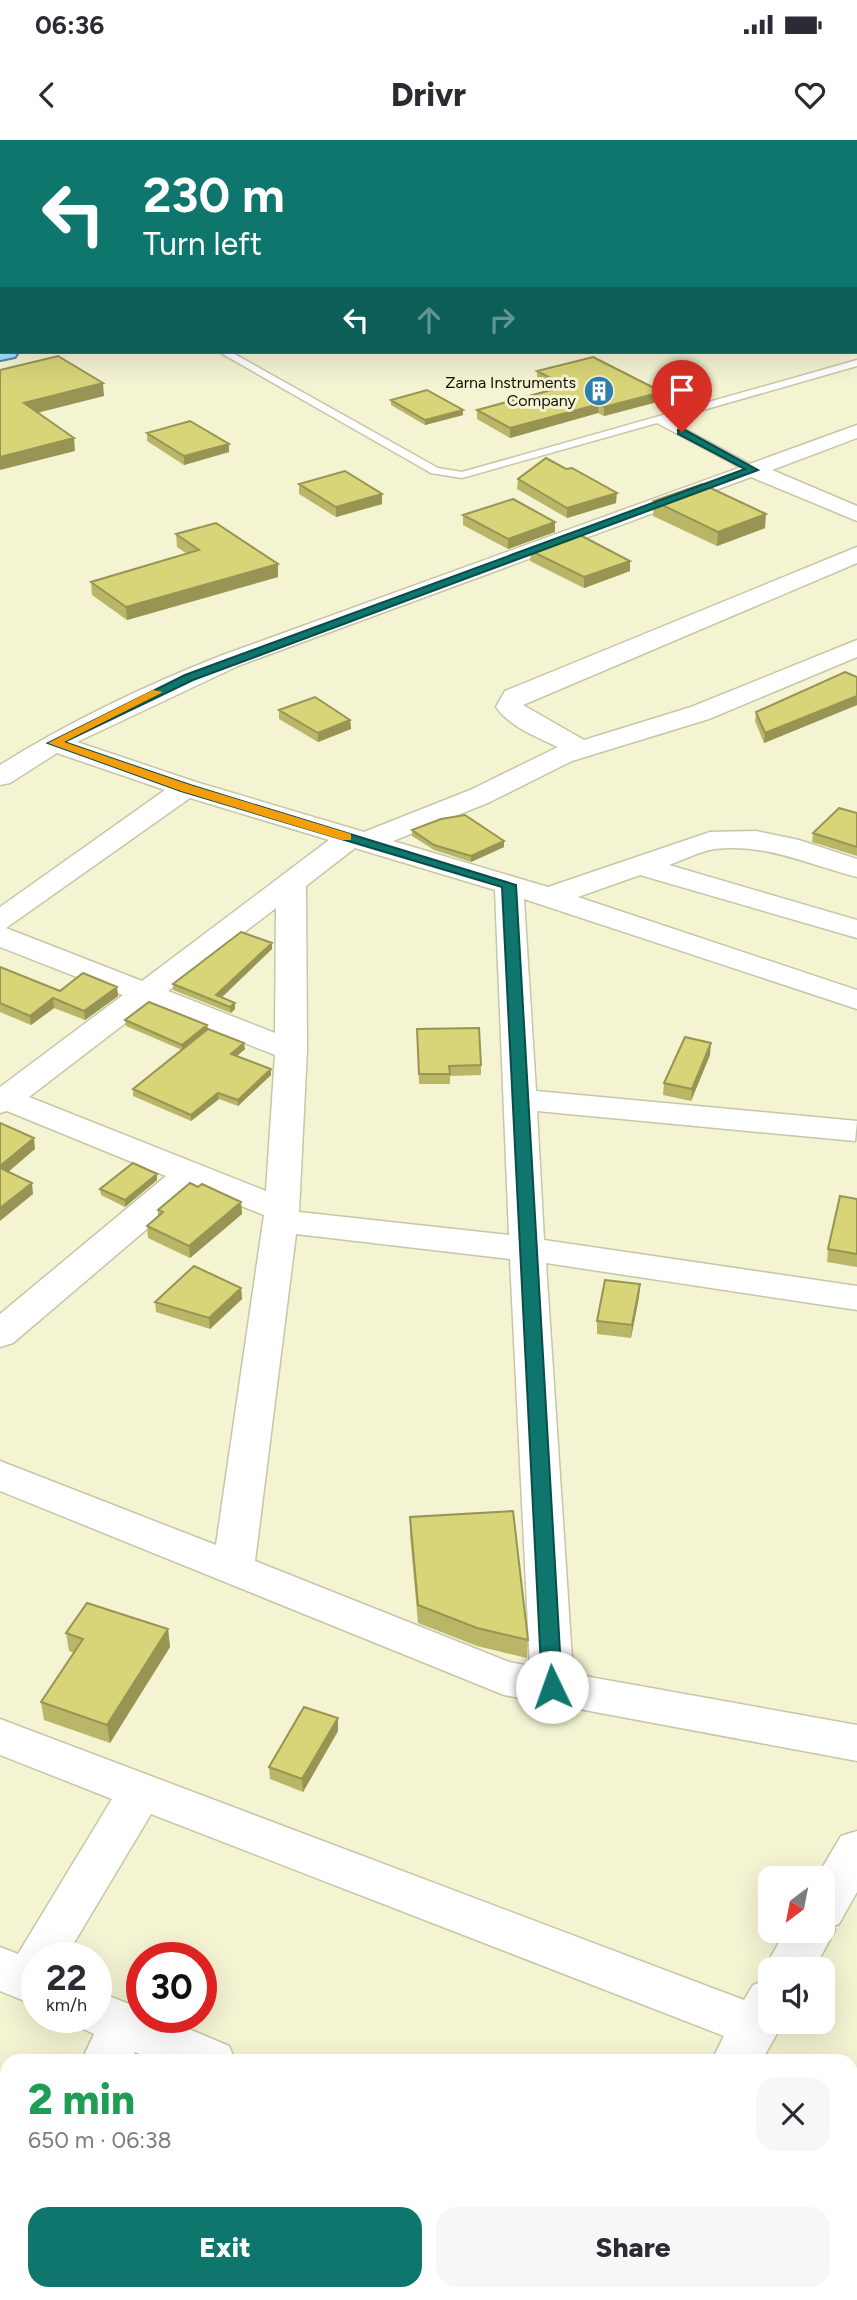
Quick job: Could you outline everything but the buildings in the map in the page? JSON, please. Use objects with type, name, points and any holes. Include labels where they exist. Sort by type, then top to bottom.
[{"type":"street","points":[[0,777],[54,743],[219,665],[857,432]]},
{"type":"street","points":[[753,470],[857,514]]},
{"type":"street","points":[[582,748],[524,719],[509,707],[514,697],[857,554]]},
{"type":"street","points":[[1,1100],[291,882],[359,840],[480,796],[582,748],[700,713],[857,648]]},
{"type":"street","points":[[54,743],[186,788],[549,897],[857,1000]]},
{"type":"street","points":[[0,921],[186,788]]},
{"type":"street","points":[[549,897],[696,844],[729,839],[789,846],[857,868]]},
{"type":"street","points":[[636,865],[857,929]]},
{"type":"street","points":[[233,1569],[281,1215],[291,1050],[291,882]]},
{"type":"street","points":[[509,885],[552,1687]]},
{"type":"street","points":[[0,936],[291,1050]]},
{"type":"street","points":[[520,1099],[855,1131]]},
{"type":"street","points":[[1,1100],[191,1173],[281,1215],[857,1298]]},
{"type":"street","points":[[0,1334],[191,1173]]},
{"type":"street","points":[[0,1475],[504,1678],[857,1743]]},
{"type":"street","points":[[0,1737],[753,2029]]},
{"type":"street","points":[[46,1942],[141,1791]]},
{"type":"street","points":[[835,1888],[857,1850]]},
{"type":"street","points":[[108,2033],[183,2054]]},
{"type":"lane","points":[[228,354],[435,471],[451,475],[462,475],[857,363]]},
{"type":"lane","points":[[658,419],[753,470]]},
{"type":"slow traffic","points":[[157,692],[54,743],[186,788],[347,837]]},
{"type":"place","name":"Zarna Instruments Company","points":[[599,391]]},
{"type":"route","points":[[552,1687],[509,885],[186,788],[54,743],[189,677],[229,661],[753,470],[682,432]]}]
